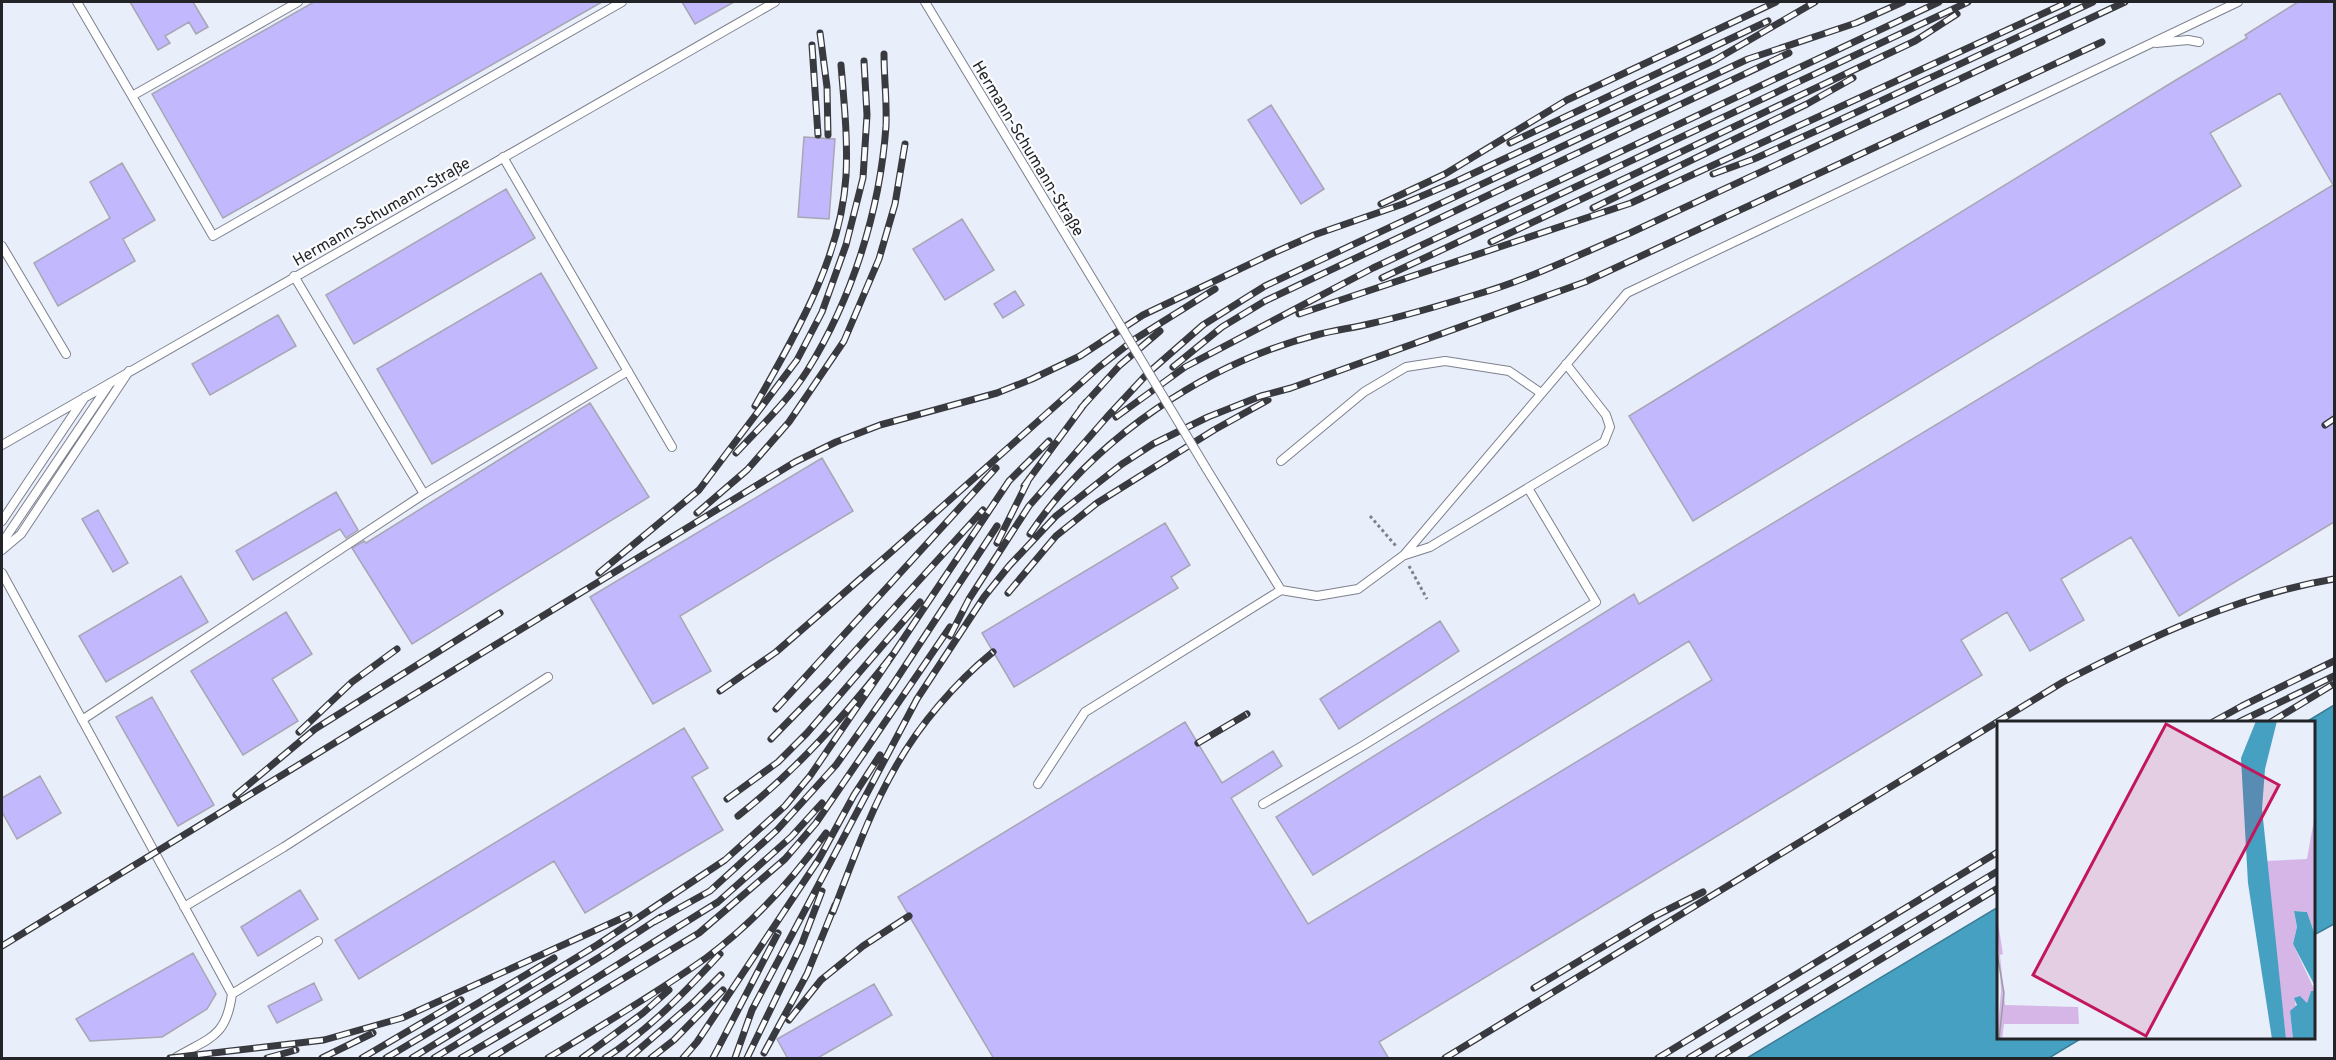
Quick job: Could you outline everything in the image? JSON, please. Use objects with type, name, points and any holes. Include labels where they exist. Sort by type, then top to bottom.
[{"type":"lane","points":[[77,2],[213,236],[622,2]]},
{"type":"lane","points":[[132,96],[298,2]]},
{"type":"lane","name":"Hermann-Schumann-Straße","points":[[2,445],[775,2]]},
{"type":"lane","name":"Hermann-Schumann-Straße","points":[[925,2],[1281,590]]},
{"type":"lane","points":[[1038,784],[1085,712],[1281,590],[1317,596],[1358,589],[1404,555],[1628,292],[2238,2]]},
{"type":"lane","points":[[2148,44],[2188,40],[2199,42]]},
{"type":"lane","points":[[503,157],[672,447]]},
{"type":"lane","points":[[2,246],[66,354]]},
{"type":"lane","points":[[294,276],[424,494]]},
{"type":"lane","points":[[1281,461],[1364,392],[1406,368],[1445,361],[1509,371],[1541,393]]},
{"type":"lane","points":[[1404,555],[1430,547],[1604,442],[1610,427],[1606,416],[1566,364]]},
{"type":"lane","points":[[2,550],[21,534],[130,370]]},
{"type":"lane","points":[[82,720],[424,494],[628,371]]},
{"type":"lane","points":[[2,543],[110,382]]},
{"type":"lane","points":[[2,521],[86,396]]},
{"type":"lane","points":[[1263,804],[1364,745],[1596,602],[1528,488]]},
{"type":"lane","points":[[2,573],[232,994],[226,1024],[220,1032],[175,1059]]},
{"type":"lane","points":[[184,907],[284,847],[548,677]]},
{"type":"lane","points":[[232,994],[318,941]]},
{"type":"water","points":[[2334,705],[2334,924],[2315,934],[2315,721],[2308,721]]},
{"type":"water","points":[[1997,908],[1997,1039],[2080,1039],[2049,1058],[1747,1058]]},
{"type":"building","points":[[130,2],[193,2],[208,27],[196,34],[189,22],[165,36],[170,43],[158,50]]},
{"type":"building","points":[[314,2],[602,2],[223,218],[152,94]]},
{"type":"building","points":[[682,2],[734,2],[695,24]]},
{"type":"building","points":[[2298,2],[2334,2],[2334,522],[2179,616],[2131,537],[2061,579],[2084,620],[2030,651],[2007,612],[1961,640],[1982,675],[1379,1042],[1389,1059],[994,1059],[898,897],[1185,722],[1222,783],[1273,751],[1282,766],[1231,798],[1308,924],[1712,680],[1689,641],[1313,875],[1276,817],[1634,594],[1639,604],[2333,185],[2280,93],[2210,133],[2241,186],[1693,521],[1629,416],[2247,38],[2245,35]]},
{"type":"building","points":[[1271,105],[1324,189],[1301,204],[1248,120]]},
{"type":"building","points":[[804,137],[835,139],[829,219],[798,217]]},
{"type":"building","points":[[122,163],[155,220],[123,239],[135,261],[58,306],[34,263],[110,218],[90,182]]},
{"type":"building","points":[[506,189],[535,238],[354,344],[326,295]]},
{"type":"building","points":[[962,219],[994,270],[945,300],[913,249]]},
{"type":"building","points":[[541,273],[597,368],[432,464],[377,369]]},
{"type":"building","points":[[1015,291],[1024,305],[1003,318],[994,304]]},
{"type":"building","points":[[278,315],[296,346],[210,395],[192,364]]},
{"type":"building","points":[[590,403],[649,497],[412,644],[352,548],[364,541],[366,543]]},
{"type":"building","points":[[822,458],[853,511],[680,616],[711,671],[653,704],[590,597]]},
{"type":"building","points":[[336,492],[358,530],[346,538],[340,529],[253,580],[236,551]]},
{"type":"building","points":[[98,510],[128,563],[113,572],[82,519]]},
{"type":"building","points":[[1165,523],[1190,565],[1171,577],[1178,588],[1014,687],[982,633]]},
{"type":"building","points":[[181,576],[208,622],[106,682],[79,636]]},
{"type":"building","points":[[286,612],[312,654],[272,679],[298,721],[243,755],[191,671]]},
{"type":"building","points":[[1440,621],[1459,651],[1339,729],[1320,699]]},
{"type":"building","points":[[152,697],[214,805],[178,826],[116,717]]},
{"type":"building","points":[[684,728],[708,768],[692,777],[723,830],[585,913],[554,861],[359,979],[335,940]]},
{"type":"building","points":[[40,776],[61,813],[17,839],[2,812],[2,798]]},
{"type":"building","points":[[300,890],[318,919],[258,956],[241,927]]},
{"type":"building","points":[[193,953],[216,994],[207,1009],[162,1037],[90,1041],[76,1019]]},
{"type":"building","points":[[314,983],[322,1000],[277,1023],[268,1006]]},
{"type":"building","points":[[874,984],[892,1015],[816,1059],[788,1059],[777,1039]]},
{"type":"railway","points":[[1381,204],[1445,174],[1567,100],[1776,2]]},
{"type":"railway","points":[[2,946],[795,462],[836,442],[880,425],[997,393],[1032,379],[1080,356],[1143,315],[1314,235],[1403,204],[1457,181],[1715,60],[1815,2]]},
{"type":"railway","points":[[950,636],[969,599],[1029,506],[1147,374],[1203,325],[1265,286],[1748,59],[1856,23],[1903,2]]},
{"type":"railway","points":[[1116,417],[1185,367],[1373,268],[1939,2]]},
{"type":"railway","points":[[1382,278],[1968,2]]},
{"type":"railway","points":[[1299,314],[1631,203],[2068,2]]},
{"type":"railway","points":[[1713,174],[1754,159],[1827,126],[2093,2]]},
{"type":"railway","points":[[1030,534],[1056,499],[1120,436],[1157,408],[1196,384],[1236,364],[1278,347],[1320,334],[1423,310],[1536,274],[1630,233],[2125,2]]},
{"type":"railway","points":[[1491,242],[1915,41],[1957,14]]},
{"type":"railway","points":[[1510,143],[1768,21]]},
{"type":"railway","points":[[820,33],[827,87],[828,135]]},
{"type":"railway","points":[[735,1058],[752,1010],[917,699],[984,597],[1009,566],[1056,516],[1122,464],[1153,444],[1208,417],[1261,396],[1291,388],[1585,282],[2102,42]]},
{"type":"railway","points":[[812,45],[818,135]]},
{"type":"railway","points":[[1173,367],[1222,327],[1265,301],[1789,53]]},
{"type":"railway","points":[[736,453],[783,403],[807,371],[823,343],[850,284],[870,222],[883,158],[886,126],[884,54]]},
{"type":"railway","points":[[599,573],[699,490],[797,360],[822,312],[846,245],[863,178],[867,115],[864,61]]},
{"type":"railway","points":[[755,406],[814,296],[835,237],[846,176],[841,65]]},
{"type":"railway","points":[[1593,208],[1807,104],[1853,78]]},
{"type":"railway","points":[[697,513],[747,470],[789,422],[844,341],[879,259],[895,204],[905,144]]},
{"type":"railway","points":[[720,691],[776,652],[1099,367],[1135,339],[1215,289]]},
{"type":"railway","points":[[1081,408],[1120,365],[1160,331]]},
{"type":"railway","points":[[1008,593],[1056,536],[1097,503],[1214,430],[1268,400]]},
{"type":"railway","points":[[1024,486],[1086,402]]},
{"type":"railway","points":[[2325,425],[2334,419]]},
{"type":"railway","points":[[894,653],[1009,481],[1049,441]]},
{"type":"railway","points":[[776,709],[996,468]]},
{"type":"railway","points":[[997,543],[1029,479]]},
{"type":"railway","points":[[771,739],[827,682],[983,510]]},
{"type":"railway","points":[[654,922],[710,891],[777,830],[836,765],[892,686],[997,526]]},
{"type":"railway","points":[[1999,721],[2063,682],[2161,634],[2229,607],[2299,586],[2334,579]]},
{"type":"railway","points":[[727,799],[778,762],[807,733],[920,602]]},
{"type":"railway","points":[[236,795],[315,729],[500,613]]},
{"type":"railway","points":[[491,1058],[699,933],[785,859],[816,823],[950,627]]},
{"type":"railway","points":[[299,732],[352,682],[397,649]]},
{"type":"railway","points":[[833,912],[869,820],[905,752],[939,706],[965,677],[993,652]]},
{"type":"railway","points":[[412,1058],[597,945],[725,860],[785,806],[810,776],[894,653],[802,759],[738,816]]},
{"type":"railway","points":[[2215,721],[2334,661]]},
{"type":"railway","points":[[2241,721],[2334,676]]},
{"type":"railway","points":[[2273,721],[2332,685]]},
{"type":"railway","points":[[1198,743],[1247,714]]},
{"type":"railway","points":[[1445,1058],[1997,722]]},
{"type":"railway","points":[[683,1058],[697,1042],[819,859],[854,795],[880,755]]},
{"type":"railway","points":[[461,1058],[561,1000],[718,902],[791,837],[822,803]]},
{"type":"railway","points":[[548,1058],[628,1010],[723,945],[771,900],[826,833]]},
{"type":"railway","points":[[1658,1058],[1997,853]]},
{"type":"railway","points":[[1689,1058],[1997,872]]},
{"type":"railway","points":[[1718,1058],[1997,889]]},
{"type":"railway","points":[[747,1058],[801,946],[822,891]]},
{"type":"railway","points":[[1534,988],[1651,918],[1703,892]]},
{"type":"railway","points":[[764,1053],[807,974],[835,905]]},
{"type":"railway","points":[[170,1058],[324,1040],[402,1018],[629,915]]},
{"type":"railway","points":[[789,1020],[821,980],[863,946],[909,916]]},
{"type":"railway","points":[[434,1058],[661,917]]},
{"type":"railway","points":[[713,1058],[778,933]]},
{"type":"railway","points":[[605,1058],[651,1023],[720,954]]},
{"type":"railway","points":[[386,1058],[554,958]]},
{"type":"railway","points":[[629,1058],[694,1002],[721,975]]},
{"type":"railway","points":[[582,1058],[643,1013],[669,990]]},
{"type":"railway","points":[[651,1058],[674,1040],[723,990]]},
{"type":"railway","points":[[362,1058],[461,1000]]},
{"type":"railway","points":[[322,1058],[373,1033]]},
{"type":"railway","points":[[267,1058],[296,1050]]}]
